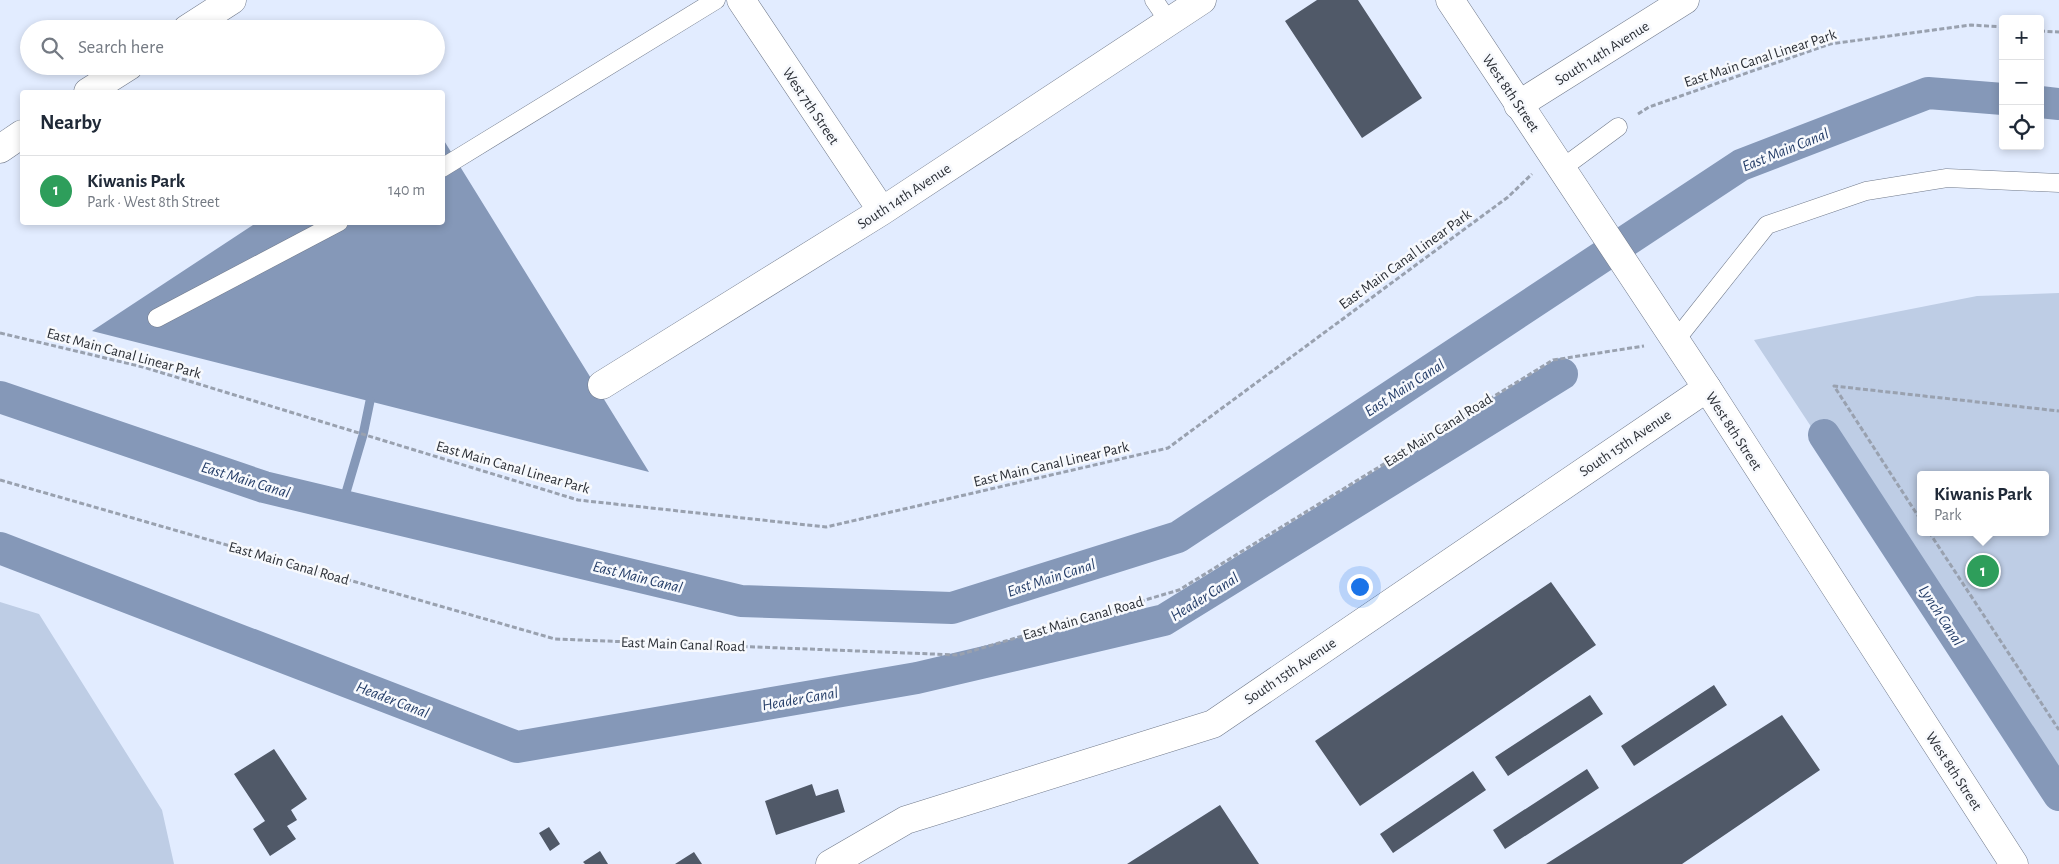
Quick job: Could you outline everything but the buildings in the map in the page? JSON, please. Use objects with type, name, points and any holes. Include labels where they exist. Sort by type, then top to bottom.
[{"type":"street","points":[[201,20],[232,0]]},
{"type":"street","name":"West 7th Street","points":[[741,0],[882,211]]},
{"type":"street","name":"South 14th Avenue","points":[[602,385],[882,211],[1162,11],[1202,0]]},
{"type":"street","name":"West 8th Street","points":[[1450,0],[1707,388],[2014,864]]},
{"type":"street","name":"South 14th Avenue","points":[[1518,105],[1685,0]]},
{"type":"street","points":[[91,90],[115,75]]},
{"type":"street","points":[[0,149],[20,135]]},
{"type":"street","name":"South 15th Avenue","points":[[830,864],[906,820],[1213,724],[1707,388]]},
{"type":"lane","points":[[445,166],[716,0]]},
{"type":"lane","points":[[1557,162],[1618,127]]},
{"type":"lane","points":[[1675,342],[1768,225],[1866,191],[1947,178],[2059,183]]},
{"type":"lane","points":[[157,318],[334,225]]},
{"type":"path","name":"East Main Canal Linear Park","points":[[1618,127],[1649,107],[1830,44],[1971,25],[1999,28]]},
{"type":"path","points":[[2044,31],[2059,32]]},
{"type":"path","name":"East Main Canal Linear Park","points":[[0,333],[143,367],[578,500],[826,528],[1168,448],[1557,162]]},
{"type":"path","name":"East Main Canal Road","points":[[0,480],[555,639],[958,655],[1179,590],[1553,360],[1675,342]]},
{"type":"path","points":[[1917,514],[1834,386],[2059,410]]},
{"type":"path","points":[[1933,536],[2059,730]]},
{"type":"shaded area","points":[[445,142],[649,472],[92,331],[253,225],[445,225]]},
{"type":"shaded area","points":[[2059,293],[2059,803],[1754,340],[1977,296]]},
{"type":"shaded area","points":[[0,602],[39,614],[162,810],[174,864],[0,864]]},
{"type":"waterway","name":"East Main Canal","points":[[0,397],[264,487],[741,601],[952,608],[1178,537],[1741,165],[1928,93],[1999,99]]},
{"type":"waterway","name":"East Main Canal","points":[[2044,102],[2059,104]]},
{"type":"waterway","name":"Header Canal","points":[[0,548],[517,747],[917,678],[1164,620],[1562,374]]},
{"type":"waterway","points":[[342,506],[363,435],[370,401]]},
{"type":"waterway","name":"Lynch Canal","points":[[1824,435],[2059,795]]},
{"type":"place","name":"Kiwanis Park","points":[[1983,571]]}]
